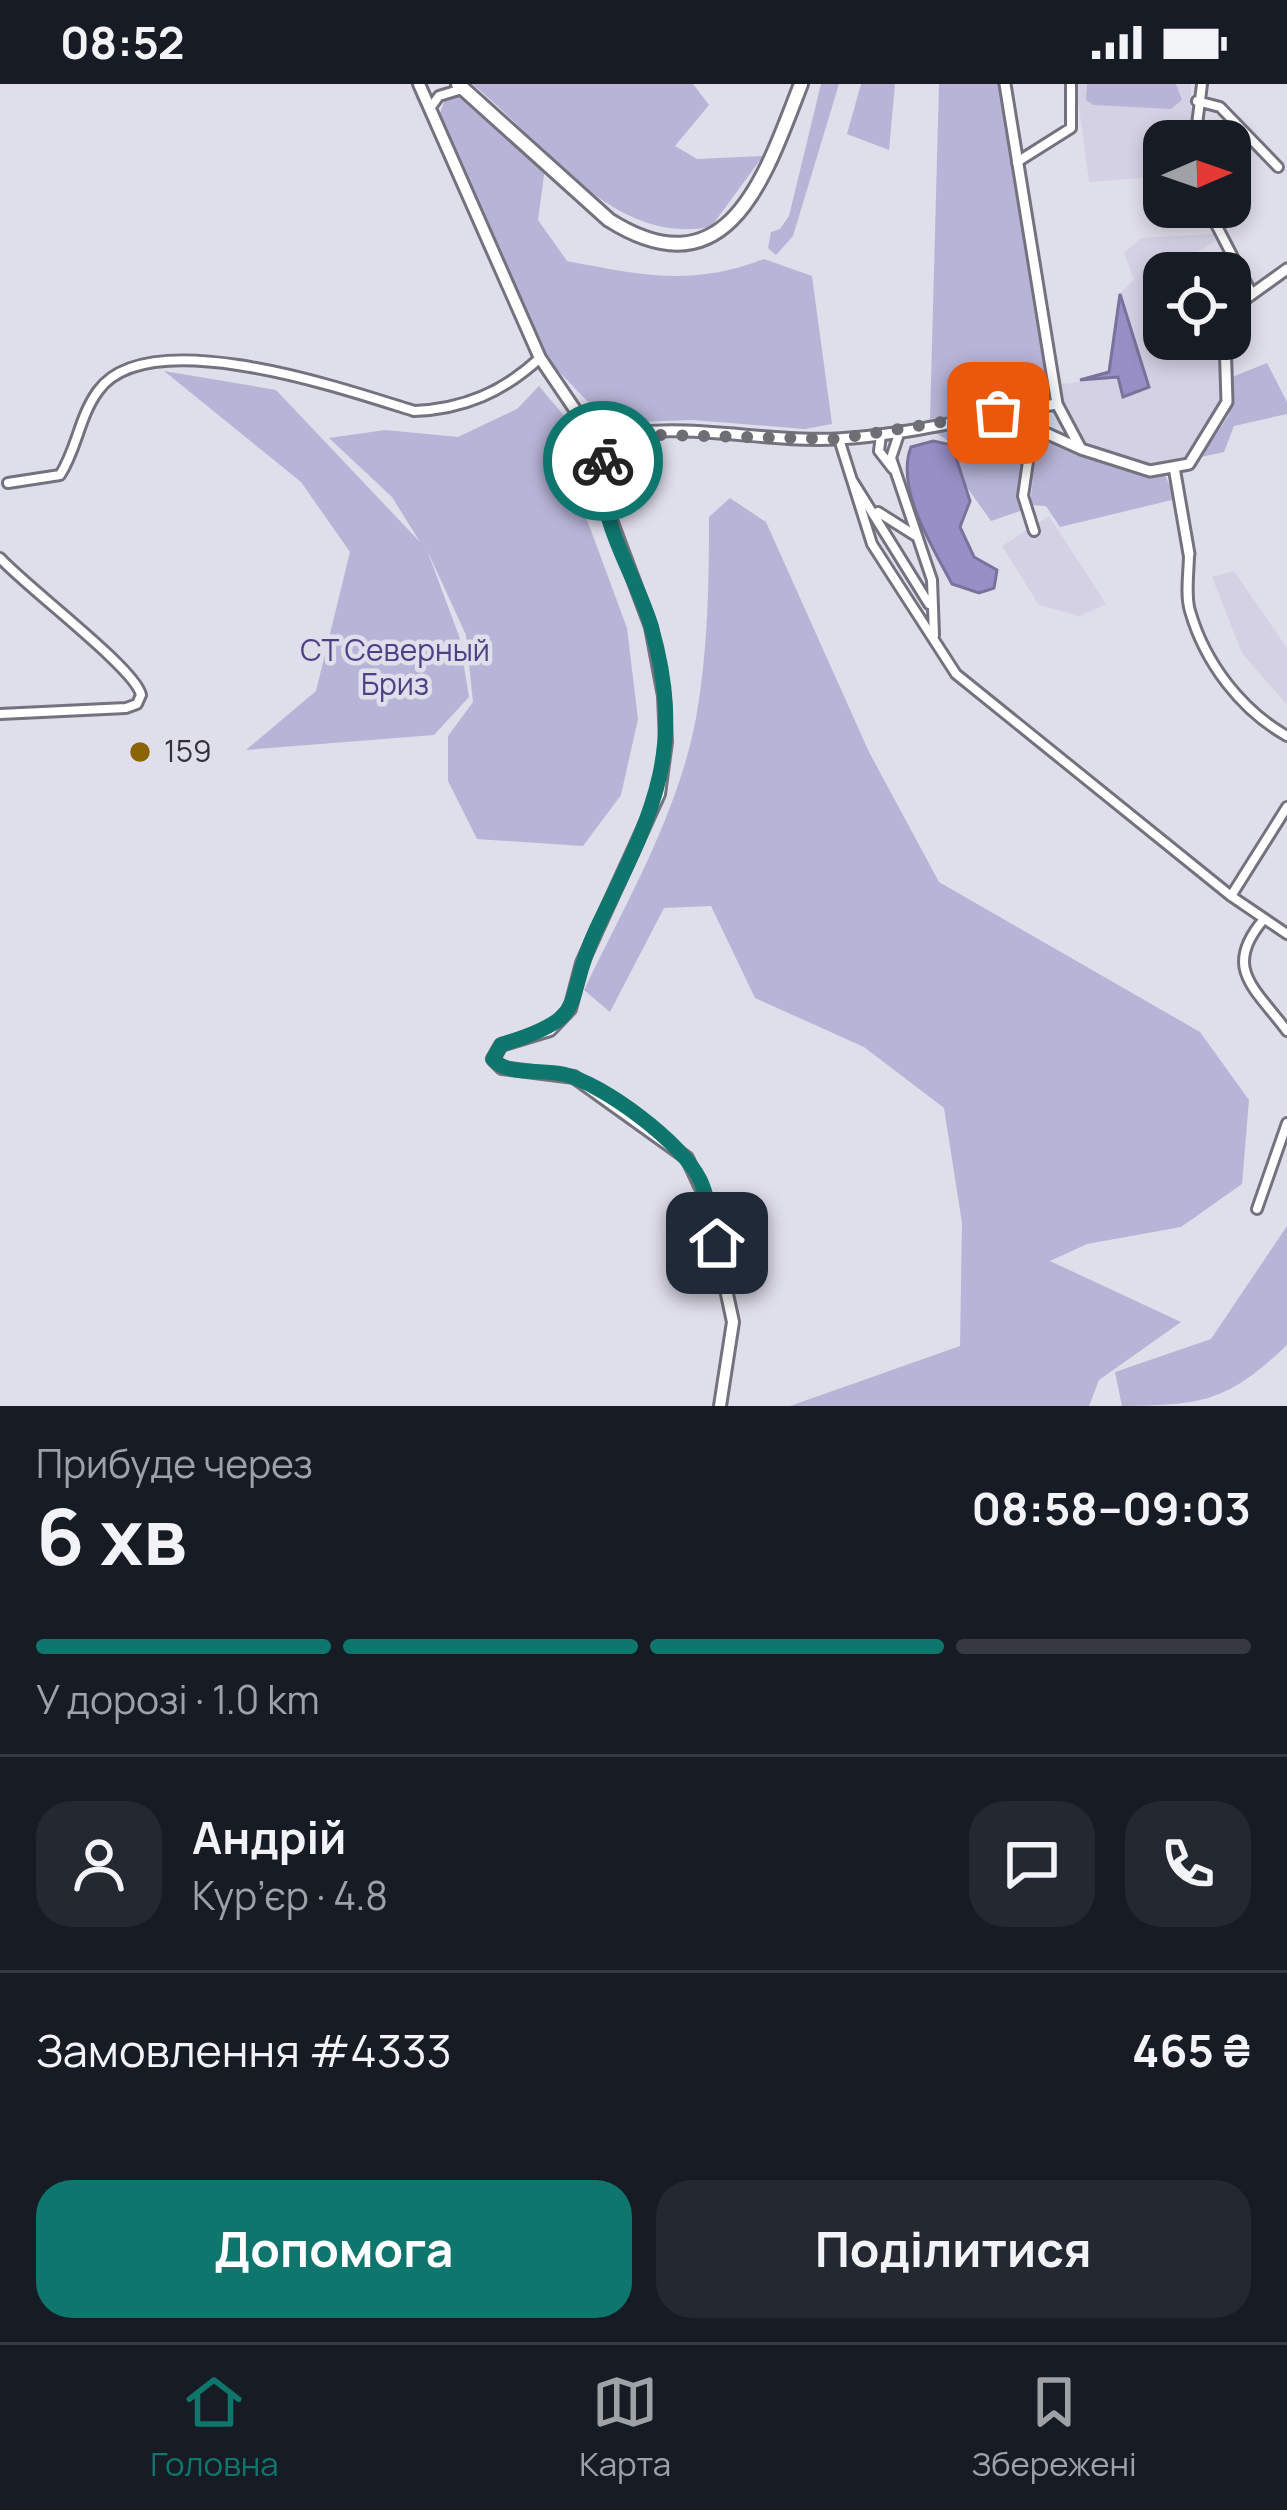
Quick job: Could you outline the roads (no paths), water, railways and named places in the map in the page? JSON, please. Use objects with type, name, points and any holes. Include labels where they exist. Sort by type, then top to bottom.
[{"type":"main road","points":[[419,84],[540,358],[597,440],[610,522],[657,653],[666,721],[663,774],[654,809],[582,964],[570,1009],[550,1030],[501,1045],[493,1059],[502,1068],[558,1072],[585,1082],[687,1158],[707,1202],[733,1322],[720,1406]]},
{"type":"main road","points":[[461,87],[609,220],[638,238],[667,245],[718,236],[742,210],[801,84]]},
{"type":"street","points":[[1005,84],[1057,404],[1081,448]]},
{"type":"street","points":[[1017,161],[1071,128],[1071,84]]},
{"type":"street","points":[[1196,120],[1202,84]]},
{"type":"street","points":[[430,109],[440,96],[461,87]]},
{"type":"street","points":[[1197,101],[1220,106],[1278,167]]},
{"type":"street","points":[[1251,292],[1287,269]]},
{"type":"street","points":[[4,484],[60,475],[98,390],[116,375],[184,358],[237,364],[414,411],[444,410],[496,392],[540,358]]},
{"type":"street","points":[[998,413],[1150,471],[1189,464],[1223,412],[1225,360]]},
{"type":"street","points":[[586,422],[596,430],[620,434],[839,439],[1057,404]]},
{"type":"street","points":[[1033,424],[1023,496],[1034,531]]},
{"type":"street","points":[[900,431],[891,458],[932,580],[934,636]]},
{"type":"street","points":[[597,440],[620,434]]},
{"type":"street","points":[[604,474],[608,444],[620,434]]},
{"type":"street","points":[[881,435],[879,451],[895,470]]},
{"type":"street","points":[[839,439],[872,544],[962,682],[1006,711],[1231,896],[1287,934]]},
{"type":"street","points":[[1174,467],[1190,554],[1189,610],[1217,672],[1262,722],[1287,736]]},
{"type":"street","points":[[853,480],[869,490],[874,510],[930,606]]},
{"type":"street","points":[[874,510],[918,536]]},
{"type":"street","points":[[0,558],[84,638],[118,661],[137,682],[141,695],[126,708],[0,714]]},
{"type":"street","points":[[1231,896],[1287,807]]},
{"type":"street","points":[[1264,919],[1241,945],[1241,965],[1287,1031]]},
{"type":"street","points":[[1257,1209],[1287,1123]]},
{"type":"place","name":"159","points":[[140,752]]},
{"type":"park label","name":"СТ Северный Бриз","points":[[395,668]]}]
